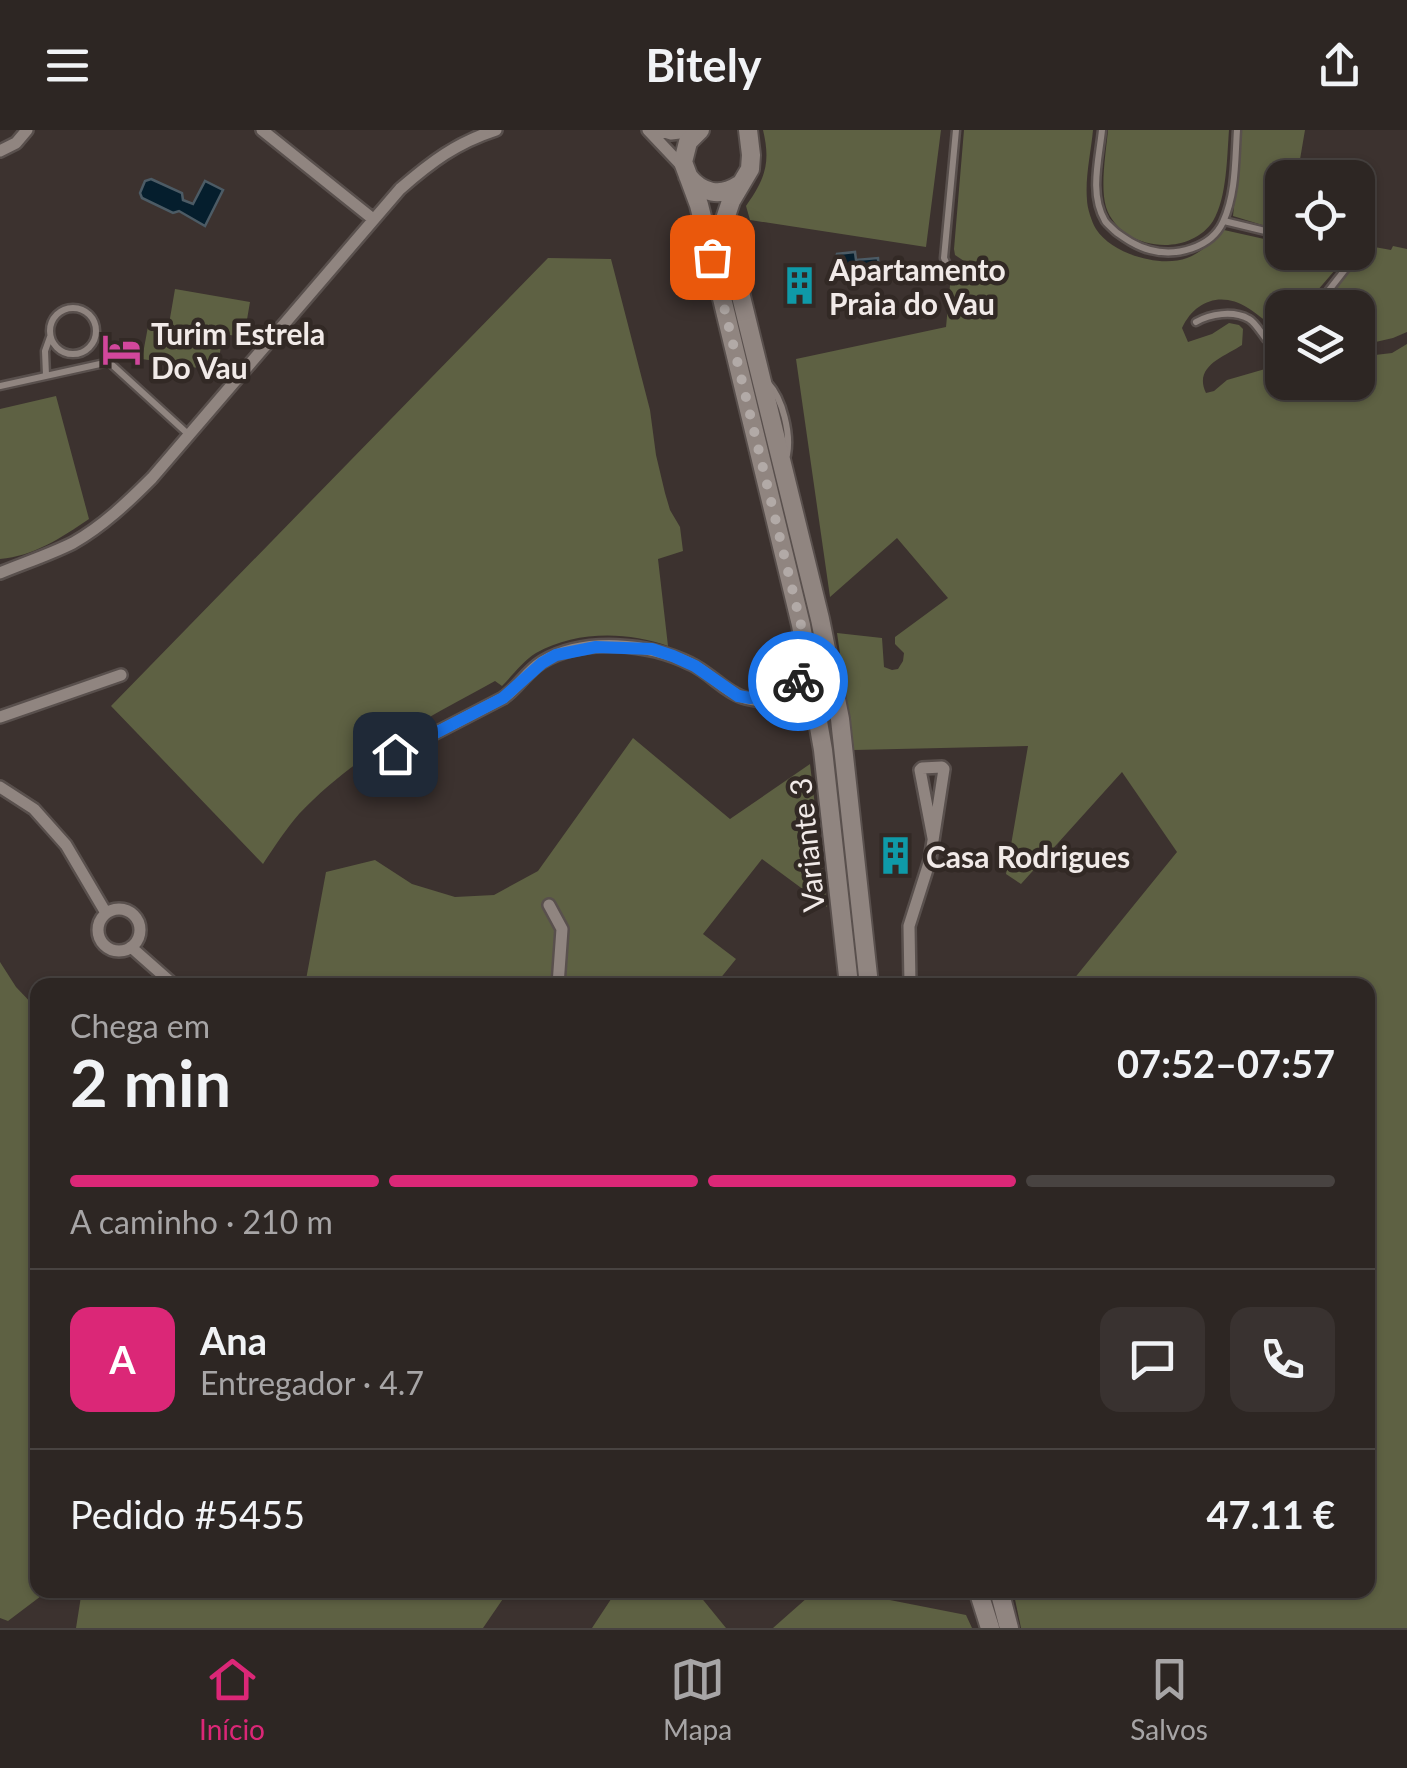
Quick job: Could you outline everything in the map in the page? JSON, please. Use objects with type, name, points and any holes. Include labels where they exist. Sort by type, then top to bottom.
[{"type":"main road","points":[[735,130],[749,139]]},
{"type":"main road","points":[[698,131],[685,148],[686,173],[704,190],[717,193],[742,182]]},
{"type":"main road","name":"Variante 3","points":[[749,139],[750,169],[730,202],[726,235],[820,619],[840,719],[868,978]]},
{"type":"main road","name":"Variante 3","points":[[686,173],[699,205],[801,625],[820,734],[847,978]]},
{"type":"main road","points":[[981,1598],[990,1628]]},
{"type":"main road","points":[[1001,1598],[1010,1628]]},
{"type":"street","points":[[0,151],[16,143],[27,130]]},
{"type":"street","points":[[262,130],[373,219]]},
{"type":"street","points":[[3,571],[76,541],[116,514],[152,478],[400,189],[435,158],[473,137],[496,130]]},
{"type":"street","points":[[648,130],[686,173]]},
{"type":"street","points":[[658,130],[672,134],[698,131]]},
{"type":"street","points":[[395,754],[503,698],[556,655],[596,647],[641,648],[673,656],[695,666],[738,696],[795,707],[812,720],[820,734]]},
{"type":"street","points":[[750,698],[784,693],[791,688],[807,656]]},
{"type":"street","points":[[0,717],[121,675]]},
{"type":"street","points":[[910,978],[909,926],[930,860],[944,769],[942,767],[920,770],[933,838]]},
{"type":"street","points":[[0,787],[34,810],[66,845],[106,913]]},
{"type":"street","points":[[548,906],[562,929],[558,978]]},
{"type":"street","points":[[122,910],[136,918],[140,933],[131,947],[114,951],[102,942],[98,926],[106,913],[122,910]]},
{"type":"street","points":[[131,947],[166,978]]},
{"type":"lane","points":[[950,271],[944,258],[956,130]]},
{"type":"lane","points":[[1102,130],[1095,192],[1106,223],[1148,250],[1171,253],[1194,248],[1214,236],[1224,221],[1234,185],[1237,130]]},
{"type":"lane","points":[[1224,221],[1265,232]]},
{"type":"lane","points":[[1329,290],[1344,270]]},
{"type":"lane","points":[[46,375],[45,352],[54,317],[65,309],[78,308],[90,315],[96,327],[92,346],[81,354],[68,354],[56,348],[50,336]]},
{"type":"lane","points":[[1196,322],[1208,315],[1250,319],[1265,339]]},
{"type":"lane","points":[[92,346],[188,434]]},
{"type":"lane","points":[[74,355],[77,368]]},
{"type":"lane","points":[[0,386],[109,362]]},
{"type":"green space","points":[[763,130],[941,130],[926,247],[750,220],[746,206],[762,179],[766,161]]},
{"type":"green space","points":[[964,130],[1093,130],[1087,174],[1091,219],[1103,238],[1125,252],[1151,260],[1176,261],[1202,250],[1224,230],[1265,239],[1265,270],[1335,270],[1318,290],[1265,290],[1265,319],[1229,300],[1210,301],[1194,311],[1182,328],[1188,342],[1229,323],[1243,329],[1242,345],[1207,369],[1203,384],[1206,393],[1227,380],[1265,369],[1265,400],[1375,400],[1375,355],[1392,353],[1407,344],[1407,1628],[1021,1628],[1015,1598],[1375,1598],[1375,978],[1075,978],[1177,852],[1122,772],[1021,884],[1006,874],[1028,746],[854,750],[837,633],[882,638],[884,667],[898,669],[904,653],[895,644],[895,637],[948,598],[897,538],[830,597],[796,359],[946,327],[950,285],[960,280],[967,263],[955,255]]},
{"type":"green space","points":[[1108,130],[1229,130],[1221,201],[1213,221],[1202,233],[1172,245],[1155,244],[1125,233],[1114,222],[1106,207],[1104,189]]},
{"type":"green space","points":[[1242,130],[1305,130],[1300,160],[1265,160],[1265,226],[1233,216]]},
{"type":"green space","points":[[1375,247],[1407,249],[1407,332],[1375,342],[1375,290],[1334,290],[1348,272],[1375,270]]},
{"type":"green space","points":[[721,249],[806,591],[829,702],[860,978],[854,978],[831,762],[717,250]]},
{"type":"green space","points":[[548,258],[611,259],[650,410],[665,493],[680,527],[683,551],[658,559],[668,646],[635,638],[601,636],[567,641],[536,653],[502,686],[495,681],[442,710],[344,773],[299,814],[263,864],[111,706]]},
{"type":"green space","points":[[175,289],[250,302],[244,337],[223,334],[217,371],[142,359],[149,321],[169,324]]},
{"type":"green space","points":[[56,396],[89,519],[36,550],[0,559],[0,409]]},
{"type":"green space","points":[[633,738],[730,819],[810,764],[827,907],[762,859],[703,934],[736,959],[721,978],[306,978],[326,872],[375,860],[412,884],[455,897],[494,895],[538,871]]},
{"type":"green space","points":[[0,962],[30,1002],[30,1598],[38,1598],[8,1621],[0,1618]]},
{"type":"green space","points":[[81,1598],[504,1598],[483,1628],[76,1628]]},
{"type":"green space","points":[[612,1598],[702,1598],[726,1628],[592,1628]]},
{"type":"green space","points":[[807,1598],[880,1598],[966,1615],[972,1628],[773,1628]]},
{"type":"water","points":[[151,179],[182,193],[183,200],[193,204],[205,181],[223,190],[205,226],[179,211],[173,213],[142,198],[145,181]]},
{"type":"water","points":[[855,252],[856,260],[878,258],[879,273],[837,276],[837,254]]},
{"type":"way so far","points":[[712,257],[801,625],[807,656],[798,681]]},
{"type":"place","name":"Apartamento Praia do Vau","points":[[799,286]]},
{"type":"place","name":"Turim Estrela Do Vau","points":[[121,350]]},
{"type":"place","name":"Casa Rodrigues","points":[[896,856]]},
{"type":"route","points":[[395,754],[503,698],[530,671],[556,655],[596,647],[652,649],[673,656],[710,675],[738,696],[784,693],[798,681]]}]
